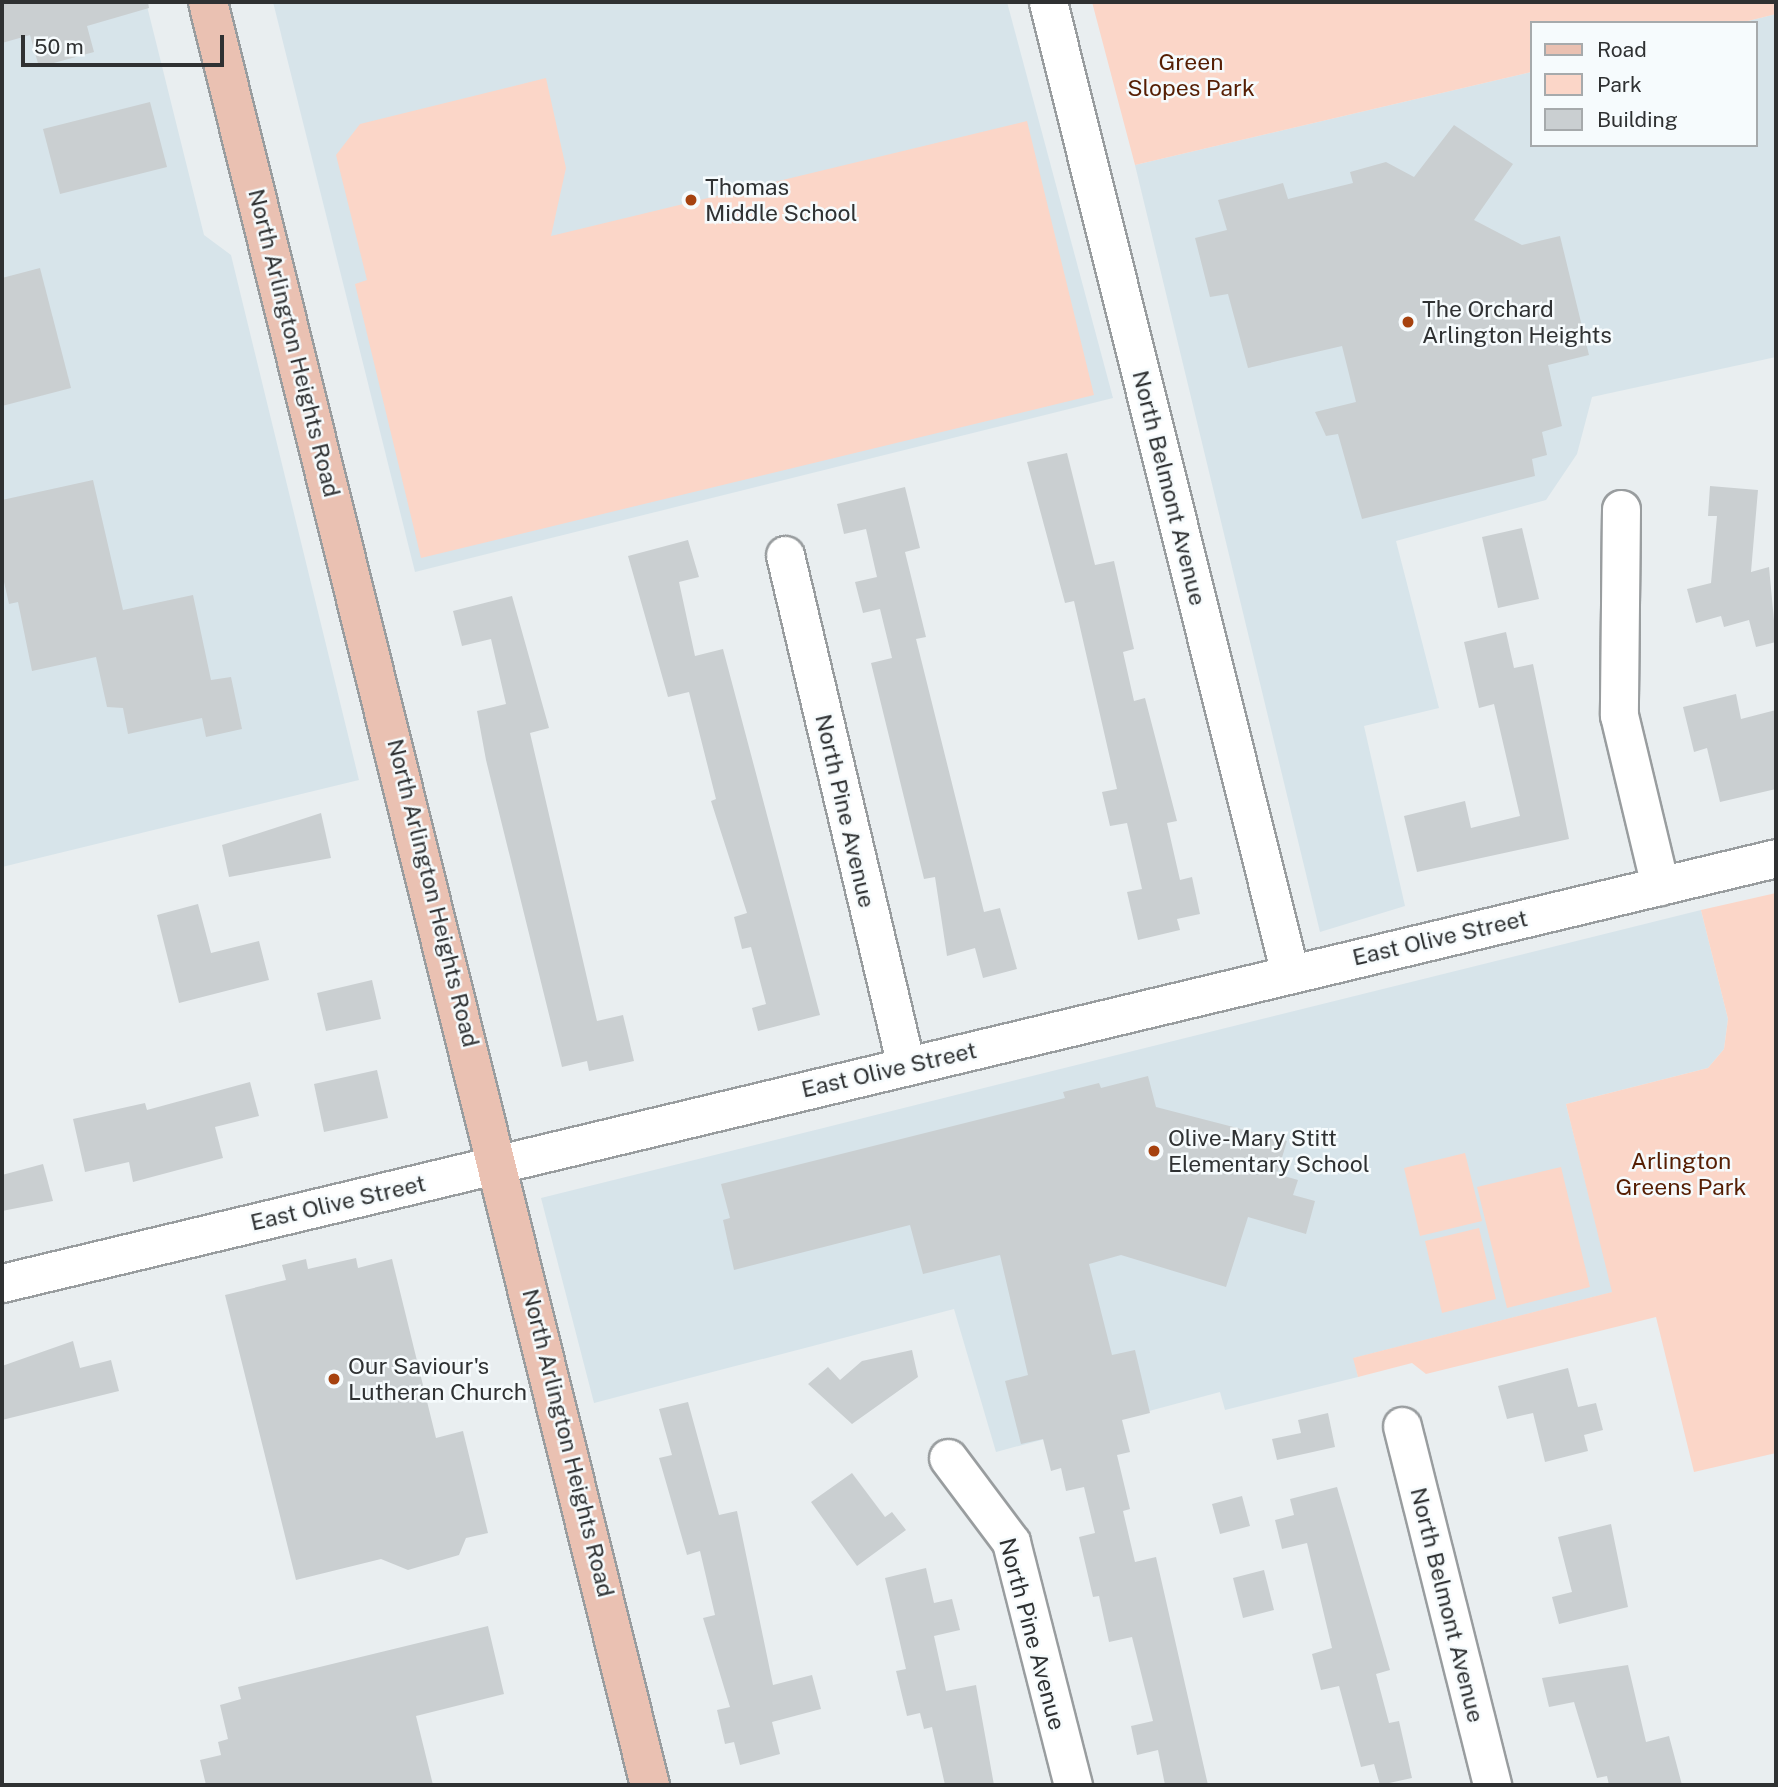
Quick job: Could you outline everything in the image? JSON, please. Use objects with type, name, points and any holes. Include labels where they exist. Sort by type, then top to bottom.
[{"type":"main road","name":"North Arlington Heights Road","points":[[208,2],[501,1164],[650,1785]]},
{"type":"street","name":"North Belmont Avenue","points":[[1048,2],[1290,974]]},
{"type":"street","points":[[1621,509],[1619,715],[1660,886]]},
{"type":"street","name":"North Pine Avenue","points":[[785,555],[906,1066]]},
{"type":"street","name":"East Olive Street","points":[[2,1283],[1776,858]]},
{"type":"street","name":"North Belmont Avenue","points":[[1402,1426],[1492,1785]]},
{"type":"street","name":"North Pine Avenue","points":[[948,1458],[1012,1542],[1073,1785]]},
{"type":"shaded area","points":[[2,2],[146,2],[204,235],[231,255],[359,780],[2,867]]},
{"type":"shaded area","name":"Thomas Middle School","points":[[273,2],[1007,2],[1113,398],[415,572]]},
{"type":"shaded area","points":[[1776,14],[1776,357],[1592,397],[1577,454],[1546,500],[1396,541],[1439,708],[1364,726],[1405,906],[1320,932],[1135,165],[1530,72],[1530,147],[1757,147],[1757,21],[1748,21]]},
{"type":"shaded area","name":"Olive-Mary Stitt Elementary School","points":[[1701,910],[1728,1019],[1724,1049],[1708,1068],[1566,1104],[1613,1292],[1354,1358],[1358,1377],[1225,1410],[1220,1392],[996,1452],[954,1309],[594,1403],[541,1198]]},
{"type":"green space","name":"Green Slopes Park","points":[[1092,2],[1776,2],[1776,14],[1748,21],[1530,21],[1530,72],[1135,165]]},
{"type":"green space","name":"Thomas Middle School","points":[[546,78],[566,168],[551,236],[1027,121],[1094,395],[421,558],[355,284],[367,280],[336,155],[360,124]]},
{"type":"green space","name":"Arlington Greens Park","points":[[1776,893],[1776,1453],[1694,1472],[1656,1317],[1426,1374],[1412,1363],[1358,1377],[1353,1358],[1612,1292],[1566,1104],[1708,1068],[1724,1049],[1728,1019],[1701,910]]},
{"type":"green space","points":[[1465,1153],[1482,1221],[1420,1236],[1404,1168]]},
{"type":"green space","points":[[1561,1167],[1590,1287],[1507,1308],[1477,1187]]},
{"type":"green space","points":[[1479,1228],[1496,1299],[1442,1313],[1425,1241]]},
{"type":"building","points":[[2,2],[148,2],[149,8],[87,26],[94,52],[39,67],[30,35],[2,43]]},
{"type":"building","points":[[150,102],[167,167],[60,194],[43,129]]},
{"type":"building","name":"The Orchard Arlington Heights","points":[[1454,125],[1513,164],[1474,220],[1522,245],[1560,236],[1589,355],[1548,365],[1562,426],[1542,432],[1547,455],[1532,459],[1535,476],[1362,519],[1338,434],[1326,436],[1315,412],[1356,402],[1342,346],[1248,368],[1228,294],[1210,297],[1195,238],[1227,230],[1218,200],[1283,183],[1288,199],[1353,183],[1350,172],[1386,162],[1414,177]]},
{"type":"building","points":[[40,268],[71,388],[2,406],[2,278]]},
{"type":"building","points":[[1067,453],[1095,565],[1114,561],[1134,649],[1123,652],[1134,701],[1145,698],[1177,821],[1167,823],[1180,880],[1192,877],[1200,914],[1177,919],[1180,930],[1138,940],[1127,892],[1142,889],[1127,823],[1110,826],[1102,792],[1117,789],[1074,601],[1065,603],[1027,462]]},
{"type":"building","points":[[93,480],[123,610],[193,595],[211,680],[231,677],[242,729],[206,737],[202,718],[128,734],[123,708],[107,707],[96,657],[32,671],[18,602],[9,604],[2,573],[2,500]]},
{"type":"building","points":[[1710,486],[1758,490],[1751,572],[1769,567],[1776,642],[1756,647],[1749,620],[1724,627],[1721,616],[1696,623],[1687,589],[1711,583],[1717,516],[1708,516]]},
{"type":"building","points":[[905,487],[920,548],[905,552],[926,637],[916,639],[984,912],[1000,908],[1017,969],[983,978],[975,948],[947,956],[935,877],[924,879],[871,663],[892,658],[880,609],[863,613],[855,582],[877,577],[866,529],[844,534],[837,504]]},
{"type":"building","points":[[1522,528],[1539,599],[1498,608],[1482,537]]},
{"type":"building","points":[[688,540],[699,577],[679,582],[695,656],[723,649],[820,1015],[758,1031],[752,1008],[766,1004],[751,947],[742,949],[734,917],[747,913],[711,801],[716,799],[689,692],[668,697],[628,556]]},
{"type":"building","points":[[512,596],[549,728],[530,733],[597,1021],[623,1015],[634,1061],[589,1071],[587,1061],[562,1067],[486,760],[477,711],[506,704],[491,639],[462,646],[453,611]]},
{"type":"building","points":[[1506,632],[1514,668],[1533,664],[1569,839],[1417,872],[1404,816],[1465,801],[1471,828],[1520,816],[1494,704],[1479,708],[1464,642]]},
{"type":"building","points":[[1736,694],[1741,719],[1776,710],[1776,789],[1720,802],[1707,748],[1694,752],[1683,707]]},
{"type":"building","points":[[321,813],[331,858],[229,877],[222,845]]},
{"type":"building","points":[[198,904],[211,953],[259,941],[269,980],[179,1003],[157,915]]},
{"type":"building","points":[[372,980],[381,1019],[326,1031],[317,993]]},
{"type":"building","points":[[377,1070],[388,1118],[324,1132],[314,1084]]},
{"type":"building","name":"Olive-Mary Stitt Elementary School","points":[[1148,1076],[1156,1107],[1287,1141],[1277,1174],[1298,1180],[1293,1195],[1315,1201],[1306,1234],[1248,1217],[1226,1287],[1121,1255],[1089,1264],[1112,1355],[1135,1350],[1150,1413],[1122,1420],[1130,1452],[1117,1455],[1130,1509],[1123,1511],[1135,1562],[1156,1557],[1208,1785],[1165,1785],[1158,1750],[1137,1755],[1131,1726],[1153,1721],[1132,1637],[1109,1642],[1099,1596],[1093,1597],[1079,1537],[1095,1533],[1084,1487],[1066,1491],[1061,1468],[1051,1471],[1043,1439],[1021,1444],[1005,1381],[1028,1375],[1000,1255],[923,1274],[910,1225],[734,1270],[723,1220],[730,1218],[721,1184],[1065,1098],[1063,1092],[1099,1083],[1101,1088]]},
{"type":"building","points":[[250,1082],[259,1116],[215,1127],[223,1158],[133,1182],[129,1162],[85,1172],[73,1119],[145,1103],[147,1110]]},
{"type":"building","points":[[43,1164],[53,1201],[2,1211],[2,1175]]},
{"type":"building","name":"Our Saviour's Lutheran Church","points":[[356,1258],[358,1268],[392,1259],[436,1438],[463,1431],[488,1533],[466,1538],[459,1555],[408,1570],[381,1559],[296,1580],[225,1295],[286,1280],[282,1265],[306,1259],[308,1269]]},
{"type":"building","points":[[73,1341],[80,1368],[111,1360],[119,1391],[2,1420],[2,1366]]},
{"type":"building","points":[[912,1350],[918,1377],[852,1424],[808,1384],[828,1367],[840,1380],[862,1361]]},
{"type":"building","points":[[1568,1368],[1578,1407],[1596,1403],[1603,1430],[1584,1435],[1588,1451],[1545,1462],[1533,1413],[1507,1419],[1498,1386]]},
{"type":"building","points":[[688,1402],[719,1515],[737,1511],[773,1685],[812,1675],[821,1709],[772,1722],[780,1754],[740,1765],[734,1742],[725,1744],[717,1710],[730,1707],[703,1618],[715,1615],[700,1551],[687,1555],[659,1458],[672,1455],[659,1409]]},
{"type":"building","points":[[1328,1413],[1335,1447],[1277,1460],[1272,1439],[1301,1433],[1298,1420]]},
{"type":"building","points":[[852,1473],[885,1517],[892,1512],[906,1530],[857,1566],[811,1502]]},
{"type":"building","points":[[1337,1487],[1390,1670],[1376,1674],[1389,1723],[1399,1721],[1412,1778],[1380,1785],[1374,1764],[1361,1767],[1339,1686],[1321,1690],[1312,1654],[1332,1648],[1307,1543],[1282,1549],[1275,1520],[1294,1515],[1290,1499]]},
{"type":"building","points":[[1242,1496],[1250,1526],[1220,1534],[1212,1504]]},
{"type":"building","points":[[1611,1524],[1628,1607],[1559,1624],[1552,1597],[1572,1592],[1558,1537]]},
{"type":"building","points":[[926,1568],[934,1603],[952,1599],[960,1630],[934,1636],[946,1691],[976,1685],[994,1785],[945,1785],[932,1727],[924,1729],[920,1713],[907,1716],[896,1671],[906,1669],[885,1578]]},
{"type":"building","points":[[1264,1570],[1274,1610],[1243,1618],[1233,1578]]},
{"type":"building","points":[[488,1626],[504,1694],[416,1716],[433,1785],[206,1785],[200,1760],[221,1755],[218,1742],[228,1739],[220,1705],[241,1699],[238,1687]]},
{"type":"building","points":[[1628,1665],[1646,1742],[1669,1736],[1682,1785],[1609,1785],[1607,1776],[1597,1778],[1574,1702],[1549,1707],[1542,1678]]},
{"type":"place","name":"Thomas Middle School","points":[[691,200]]},
{"type":"place","name":"The Orchard Arlington Heights","points":[[1408,322]]},
{"type":"place","name":"Olive-Mary Stitt Elementary School","points":[[1154,1151]]},
{"type":"place","name":"Our Saviour's Lutheran Church","points":[[334,1379]]}]
